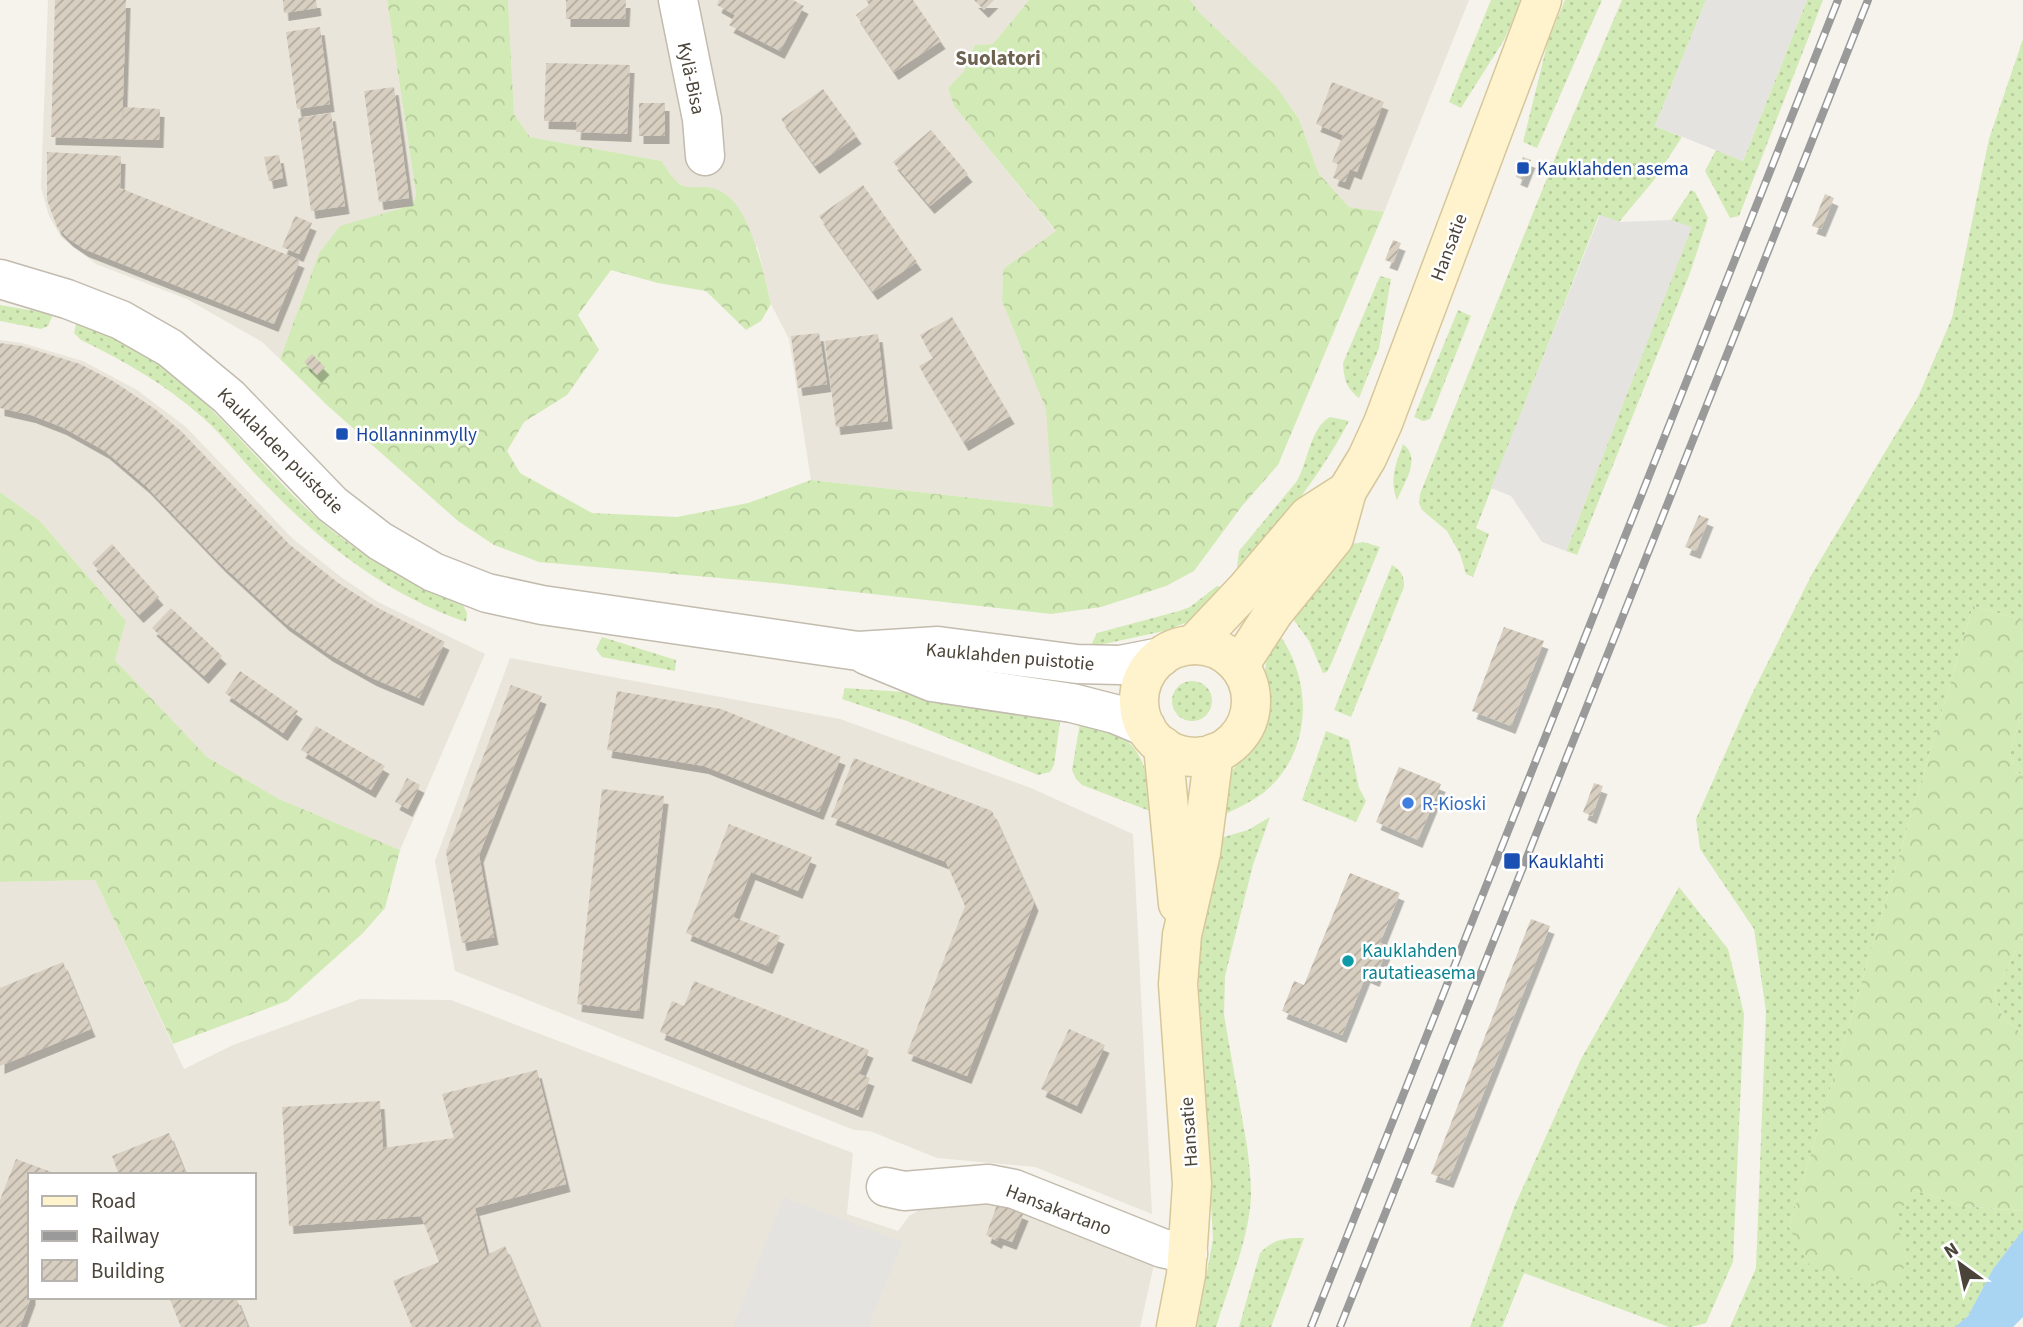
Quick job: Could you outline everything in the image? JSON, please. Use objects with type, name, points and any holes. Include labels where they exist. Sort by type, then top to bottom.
[{"type":"main road","name":"Hansatie","points":[[1239,666],[1274,612],[1334,538],[1347,491],[1367,458],[1383,423],[1542,0]]},
{"type":"main road","name":"Hansatie","points":[[1177,651],[1246,589],[1308,516],[1347,491]]},
{"type":"main road","points":[[1177,651],[1221,651],[1239,666],[1250,688],[1251,704],[1249,717],[1240,734],[1228,746],[1204,756],[1181,754],[1154,737],[1139,704],[1140,692],[1151,667],[1177,651]]},
{"type":"main road","name":"Hansatie","points":[[1154,737],[1182,935]]},
{"type":"main road","name":"Hansatie","points":[[1176,1327],[1186,1275],[1192,1184],[1178,984],[1182,935],[1201,853],[1214,753]]},
{"type":"street","name":"Kylä-Bisa","points":[[678,0],[702,119],[705,156]]},
{"type":"street","name":"Kauklahden puistotie","points":[[0,279],[67,299],[121,320],[170,348],[229,397],[332,504],[380,541],[433,572],[487,593],[542,605],[858,651],[938,646],[1077,664],[1120,665],[1177,651]]},
{"type":"street","name":"Kauklahden puistotie","points":[[858,651],[932,682],[1072,703],[1115,714],[1154,737]]},
{"type":"street","name":"Hansakartano","points":[[886,1188],[904,1191],[988,1184],[1014,1189],[1162,1248],[1188,1254]]},
{"type":"shaded area","points":[[48,0],[387,0],[416,194],[413,205],[340,227],[319,253],[280,359],[262,342],[187,299],[96,264],[61,237],[49,216],[41,188]]},
{"type":"shaded area","points":[[508,0],[1029,0],[993,44],[975,45],[964,71],[948,88],[954,106],[1056,232],[1003,269],[1002,301],[1047,409],[1053,507],[811,480],[789,339],[771,304],[758,248],[712,188],[689,189],[672,179],[662,161],[530,137],[514,114]]},
{"type":"shaded area","points":[[1190,0],[1469,0],[1384,212],[1349,207],[1319,174],[1299,119],[1276,86],[1200,13]]},
{"type":"shaded area","points":[[1706,0],[1807,0],[1743,161],[1655,126]]},
{"type":"shaded area","points":[[1600,215],[1620,222],[1671,220],[1692,227],[1566,551],[1542,542],[1511,496],[1491,488]]},
{"type":"shaded area","points":[[0,340],[22,343],[83,361],[137,390],[186,427],[293,539],[341,577],[378,602],[485,654],[400,850],[279,799],[207,757],[115,660],[126,621],[40,521],[0,492]]},
{"type":"shaded area","points":[[510,658],[840,719],[1031,788],[1133,834],[1152,1214],[1035,1167],[937,1158],[870,1131],[854,1130],[455,971],[435,861]]},
{"type":"shaded area","points":[[95,880],[184,1069],[233,1045],[360,999],[451,1000],[853,1153],[847,1214],[898,1231],[909,1216],[930,1204],[1005,1197],[1155,1260],[1140,1327],[0,1327],[0,882]]},
{"type":"shaded area","points":[[783,1197],[903,1242],[868,1327],[733,1327]]},
{"type":"green space","points":[[387,0],[508,0],[514,114],[530,137],[662,161],[670,175],[685,186],[707,187],[725,194],[734,202],[749,228],[771,304],[761,321],[746,330],[706,291],[658,283],[611,270],[578,315],[599,350],[567,395],[524,422],[507,451],[520,473],[592,513],[677,517],[748,503],[811,480],[1053,507],[1046,409],[1002,301],[1003,269],[1056,231],[954,106],[948,88],[964,71],[975,45],[993,44],[1029,0],[1190,0],[1200,13],[1276,86],[1299,119],[1319,174],[1349,207],[1384,212],[1278,465],[1242,506],[1194,571],[1166,586],[1101,607],[1051,614],[774,583],[539,562],[494,545],[458,521],[328,406],[280,359],[319,253],[340,226],[413,205],[416,194]]},
{"type":"green space","points":[[1491,0],[1522,0],[1504,40],[1461,108],[1449,102]]},
{"type":"green space","points":[[1565,0],[1602,0],[1537,148],[1523,142],[1548,41]]},
{"type":"green space","points":[[1622,0],[1706,0],[1655,126],[1682,137],[1654,180],[1619,222],[1599,215],[1476,528],[1489,534],[1473,577],[1466,574],[1460,554],[1447,531],[1422,510],[1419,503],[1420,494],[1557,153]]},
{"type":"green space","points":[[1807,0],[1823,0],[1739,216],[1730,218],[1705,171],[1716,150],[1743,161]]},
{"type":"green space","points":[[2023,39],[2023,620],[1973,606],[1789,1228],[1906,1258],[1895,1217],[1914,1190],[1963,1206],[2023,1211],[2023,1230],[1993,1269],[1968,1316],[1955,1327],[1730,1327],[1756,1268],[1766,1011],[1754,929],[1700,849],[1696,819],[1750,698],[1812,574],[1918,397],[1952,318],[1989,139]]},
{"type":"green space","points":[[1691,190],[1695,192],[1708,218],[1690,273],[1577,555],[1566,551],[1691,228],[1671,220]]},
{"type":"green space","points":[[1380,276],[1391,279],[1379,348],[1359,398],[1346,383],[1343,363]]},
{"type":"green space","points":[[0,305],[53,314],[48,326],[41,329],[0,321]]},
{"type":"green space","points":[[1458,310],[1471,316],[1430,419],[1423,421],[1414,417]]},
{"type":"green space","points":[[76,324],[112,337],[145,355],[175,377],[203,401],[324,524],[399,575],[462,603],[467,613],[466,622],[408,597],[333,547],[287,506],[202,417],[144,374],[81,340],[74,333]]},
{"type":"green space","points":[[1330,417],[1349,421],[1312,481],[1241,572],[1237,567],[1239,551],[1297,481],[1318,429]]},
{"type":"green space","points":[[1403,444],[1411,456],[1411,463],[1397,500],[1394,478]]},
{"type":"green space","points":[[0,492],[40,521],[126,621],[115,660],[207,757],[279,799],[400,850],[385,908],[363,933],[287,1001],[173,1044],[95,880],[0,882]]},
{"type":"green space","points":[[1363,542],[1380,547],[1331,664],[1327,672],[1323,673],[1309,641],[1288,612],[1349,545]]},
{"type":"green space","points":[[1392,565],[1402,574],[1404,587],[1351,717],[1334,710]]},
{"type":"green space","points":[[1217,586],[1226,588],[1196,619],[1164,631],[1090,647],[1097,633],[1190,607]]},
{"type":"green space","points":[[1973,606],[2023,620],[2023,709],[2010,753],[2015,772],[2023,774],[2023,937],[1994,993],[2002,1016],[2023,1035],[2023,1211],[1963,1206],[1914,1190],[1896,1217],[1906,1258],[1898,1290],[1811,1268],[1789,1228]]},
{"type":"green space","points":[[1276,630],[1288,648],[1301,689],[1303,710],[1294,752],[1284,771],[1269,788],[1218,818],[1230,773],[1255,743],[1266,717],[1268,702],[1265,670],[1268,651]]},
{"type":"green space","points":[[602,637],[676,660],[675,671],[602,657],[596,649]]},
{"type":"green space","points":[[1192,681],[1200,682],[1206,687],[1211,693],[1211,709],[1206,715],[1200,720],[1192,721],[1184,720],[1178,715],[1173,709],[1172,701],[1173,693],[1178,687],[1184,682]]},
{"type":"green space","points":[[845,688],[903,692],[1061,715],[1054,765],[1050,772],[1038,775],[907,721],[842,699]]},
{"type":"green space","points":[[2023,709],[2023,774],[2015,772],[2010,753]]},
{"type":"green space","points":[[1081,717],[1122,737],[1137,752],[1146,771],[1155,813],[1082,785],[1076,779],[1072,770]]},
{"type":"green space","points":[[1326,731],[1349,740],[1359,788],[1366,801],[1356,822],[1302,800]]},
{"type":"green space","points":[[1270,817],[1253,865],[1225,976],[1224,1015],[1247,1146],[1250,1211],[1243,1245],[1216,1327],[1197,1327],[1213,1239],[1197,957],[1217,839],[1248,830]]},
{"type":"green space","points":[[1679,887],[1728,949],[1744,1014],[1733,1262],[1706,1323],[1691,1327],[1669,1327],[1524,1273],[1502,1327],[1470,1327],[1515,1205],[1581,1059]]},
{"type":"green space","points":[[2023,937],[2023,1035],[2002,1016],[1994,993]]},
{"type":"green space","points":[[1304,1238],[1271,1327],[1239,1327],[1260,1253],[1276,1242]]},
{"type":"water","points":[[2023,1230],[2023,1317],[2013,1327],[1955,1327],[1968,1316],[1993,1269]]},
{"type":"building","points":[[55,0],[126,0],[122,130],[124,107],[160,109],[159,140],[51,137]]},
{"type":"building","points":[[283,0],[316,0],[317,8],[284,13]]},
{"type":"building","points":[[566,0],[626,0],[625,19],[566,19]]},
{"type":"building","points":[[719,0],[793,0],[804,6],[780,51],[729,25],[735,15],[717,5]]},
{"type":"building","points":[[866,0],[913,0],[941,41],[894,72],[856,15],[869,5]]},
{"type":"building","points":[[974,0],[994,0],[984,10]]},
{"type":"building","points":[[320,27],[330,104],[297,109],[286,32]]},
{"type":"building","points":[[546,63],[630,65],[627,134],[576,132],[577,122],[544,121]]},
{"type":"building","points":[[1332,82],[1384,102],[1357,172],[1350,169],[1345,182],[1333,178],[1338,164],[1332,162],[1343,135],[1316,124]]},
{"type":"building","points":[[394,87],[409,198],[379,202],[364,91]]},
{"type":"building","points":[[823,89],[857,136],[815,166],[781,119]]},
{"type":"building","points":[[639,103],[665,103],[665,136],[639,136]]},
{"type":"building","points":[[331,113],[345,206],[311,211],[298,118]]},
{"type":"building","points":[[931,130],[968,174],[930,206],[893,162]]},
{"type":"building","points":[[47,152],[121,156],[120,188],[300,260],[274,324],[84,249],[69,239],[57,227],[47,200]]},
{"type":"building","points":[[279,155],[283,178],[269,181],[264,157]]},
{"type":"building","points":[[1523,157],[1531,160],[1523,180],[1516,177]]},
{"type":"building","points":[[863,185],[917,262],[873,292],[819,216]]},
{"type":"building","points":[[1825,194],[1834,198],[1821,229],[1812,226]]},
{"type":"building","points":[[295,216],[312,223],[299,254],[282,247]]},
{"type":"building","points":[[1393,240],[1401,243],[1393,263],[1385,260]]},
{"type":"building","points":[[952,317],[1010,416],[964,443],[919,366],[933,358],[920,335]]},
{"type":"building","points":[[819,333],[827,384],[798,388],[791,336]]},
{"type":"building","points":[[878,334],[888,421],[836,427],[825,341]]},
{"type":"building","points":[[0,343],[22,346],[80,364],[113,381],[155,409],[182,432],[289,544],[337,582],[376,607],[445,642],[419,698],[372,678],[329,654],[285,623],[221,564],[146,486],[105,451],[62,427],[31,415],[0,408]]},
{"type":"building","points":[[312,354],[325,367],[317,375],[304,362]]},
{"type":"building","points":[[1699,515],[1709,519],[1696,551],[1685,547]]},
{"type":"building","points":[[112,544],[159,597],[139,615],[92,563]]},
{"type":"building","points":[[171,608],[222,656],[204,676],[152,628]]},
{"type":"building","points":[[1504,627],[1544,641],[1511,726],[1472,711]]},
{"type":"building","points":[[240,671],[298,711],[283,733],[225,693]]},
{"type":"building","points":[[511,685],[542,696],[479,855],[494,937],[462,943],[446,852]]},
{"type":"building","points":[[617,691],[721,709],[841,757],[819,812],[704,766],[607,750]]},
{"type":"building","points":[[316,726],[385,766],[371,790],[301,750]]},
{"type":"building","points":[[854,758],[992,811],[1034,903],[967,1076],[907,1053],[965,906],[946,862],[831,817]]},
{"type":"building","name":"R-Kioski","points":[[1399,767],[1441,784],[1418,840],[1376,822]]},
{"type":"building","points":[[407,778],[420,785],[408,809],[395,802]]},
{"type":"building","points":[[1594,783],[1603,786],[1592,816],[1583,812]]},
{"type":"building","points":[[602,789],[664,796],[639,1011],[577,1004]]},
{"type":"building","points":[[729,824],[812,857],[798,891],[751,872],[733,917],[780,936],[768,966],[686,933]]},
{"type":"building","name":"Kauklahden rautatieasema","points":[[1350,873],[1400,893],[1380,943],[1388,946],[1375,979],[1366,975],[1342,1035],[1282,1011],[1294,981],[1304,985]]},
{"type":"building","points":[[1531,919],[1550,926],[1449,1180],[1431,1174]]},
{"type":"building","points":[[63,962],[91,1029],[0,1066],[0,988]]},
{"type":"building","points":[[694,981],[869,1050],[859,1074],[870,1078],[858,1110],[660,1032],[672,1001],[684,1006]]},
{"type":"building","points":[[1069,1029],[1105,1045],[1077,1106],[1041,1089]]},
{"type":"building","points":[[537,1070],[566,1184],[475,1208],[487,1255],[505,1246],[540,1327],[412,1327],[393,1281],[439,1262],[421,1216],[289,1226],[282,1107],[380,1101],[383,1148],[454,1138],[442,1094]]},
{"type":"building","points":[[169,1133],[185,1173],[118,1173],[112,1156]]},
{"type":"building","points":[[16,1159],[54,1173],[28,1173],[28,1299],[30,1299],[20,1327],[0,1327],[0,1200]]},
{"type":"building","points":[[998,1202],[1024,1213],[1012,1242],[999,1237],[997,1241],[986,1235]]},
{"type":"building","points":[[170,1299],[237,1299],[248,1327],[181,1327]]},
{"type":"railway","points":[[1311,1327],[1838,0]]},
{"type":"railway","points":[[1340,1327],[1868,0]]},
{"type":"place","name":"Kauklahden asema","points":[[1523,168]]},
{"type":"place","name":"Hollanninmylly","points":[[342,434]]},
{"type":"place","name":"R-Kioski","points":[[1408,803]]},
{"type":"place","name":"Kauklahti","points":[[1512,861]]},
{"type":"place","name":"Kauklahden rautatieasema","points":[[1348,961]]},
{"type":"district","name":"Suolatori","points":[[998,58]]}]
